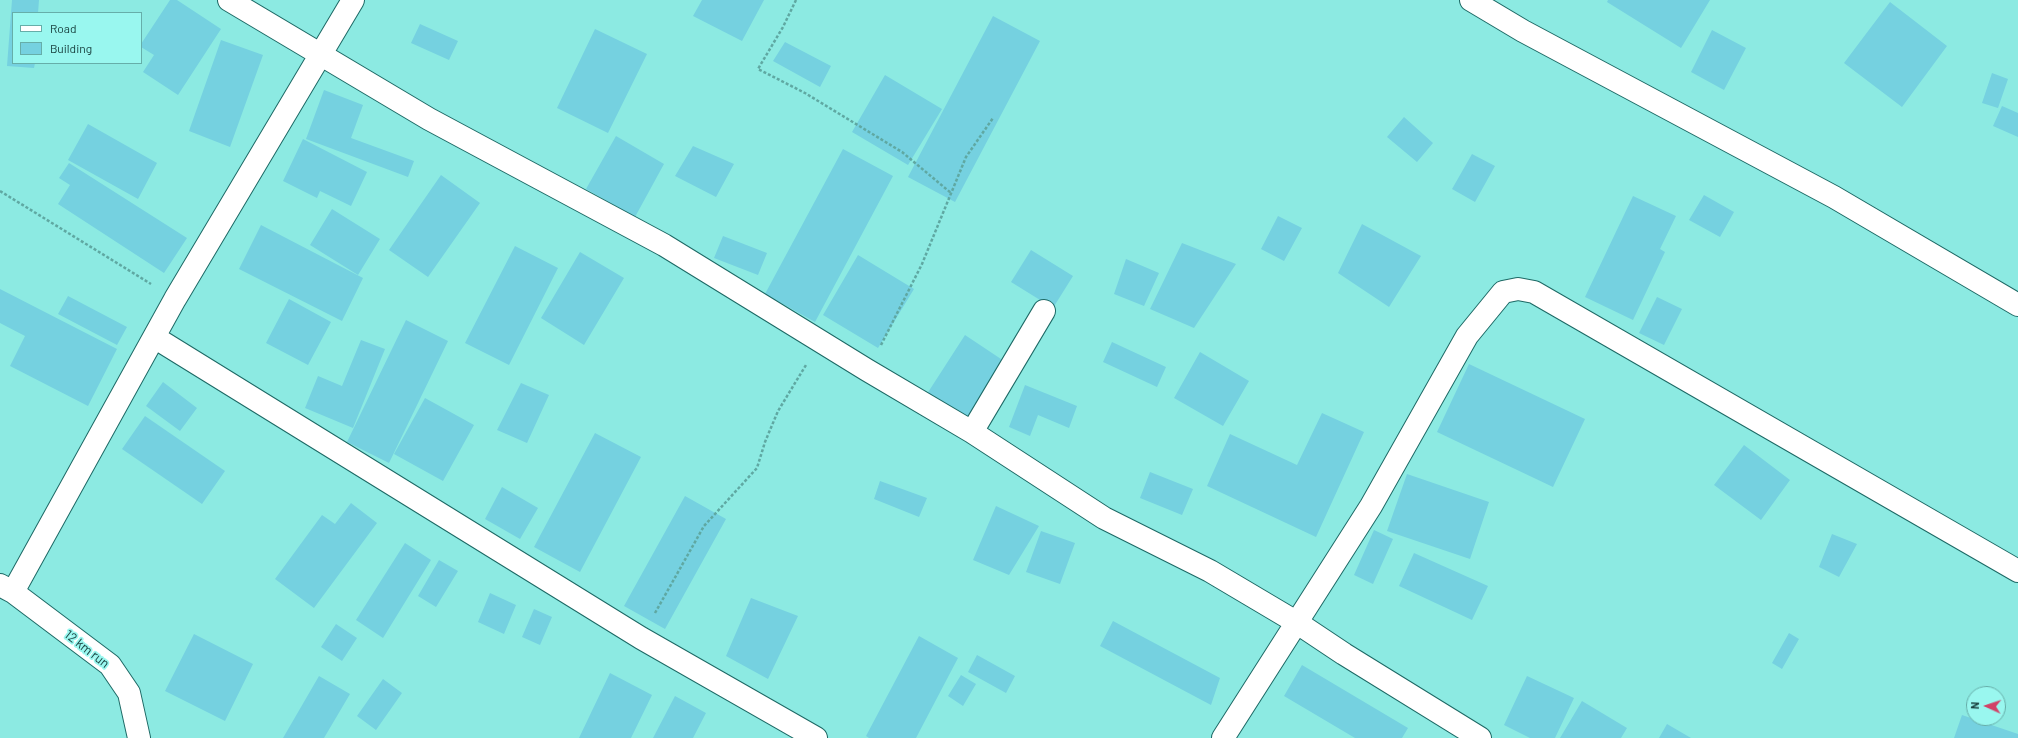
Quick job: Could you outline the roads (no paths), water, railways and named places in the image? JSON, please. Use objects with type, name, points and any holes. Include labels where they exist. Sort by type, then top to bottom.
[{"type":"street","points":[[229,0],[320,56],[429,119],[664,245],[972,432],[1104,518],[1210,571],[1296,622],[1344,654],[1480,738]]},
{"type":"street","points":[[6,588],[175,299],[354,0]]},
{"type":"street","points":[[1471,0],[1536,38],[1834,198],[2018,304]]},
{"type":"street","points":[[1223,738],[1371,506],[1467,336],[1503,292],[1518,289],[1534,292],[2018,571]]},
{"type":"street","points":[[972,432],[1044,311]]},
{"type":"street","points":[[154,337],[641,638],[816,738]]},
{"type":"street","name":"12 km run","points":[[6,588],[110,665],[130,693],[139,738]]}]
